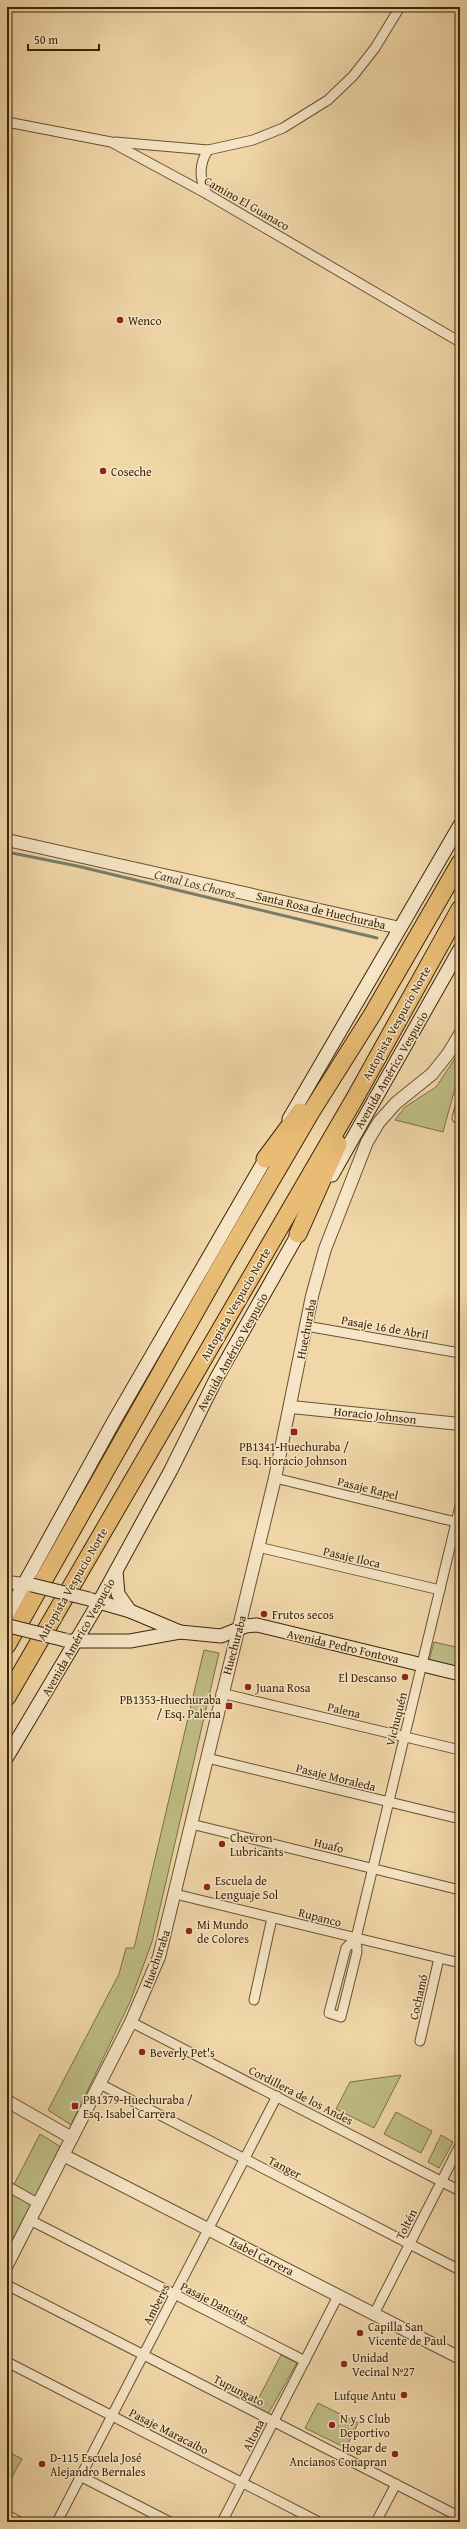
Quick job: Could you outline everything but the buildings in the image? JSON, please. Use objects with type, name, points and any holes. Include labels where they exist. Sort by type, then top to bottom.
[{"type":"highway","name":"Autopista Vespucio Norte","points":[[7,1645],[225,1259],[311,1112],[372,1015],[460,863]]},
{"type":"highway","name":"Autopista Vespucio Norte","points":[[7,1696],[354,1098],[460,909]]},
{"type":"highway","points":[[265,1159],[372,1015]]},
{"type":"highway","points":[[298,1234],[336,1151],[354,1098]]},
{"type":"main road","points":[[8,1622],[110,1428],[460,825]]},
{"type":"main road","name":"Avenida Américo Vespucio","points":[[7,1756],[94,1600],[116,1570],[171,1470],[213,1384],[460,949]]},
{"type":"main road","points":[[116,1570],[118,1594],[130,1611]]},
{"type":"main road","name":"Avenida Pedro Fontova","points":[[28,1584],[94,1600],[130,1611],[180,1632]]},
{"type":"main road","name":"Avenida Pedro Fontova","points":[[8,1622],[70,1641],[130,1641],[180,1632],[221,1636],[246,1626],[261,1626],[460,1674]]},
{"type":"street","points":[[111,142],[208,150],[268,135],[299,120],[323,104],[341,89],[365,62],[400,7]]},
{"type":"street","name":"Camino El Guanaco","points":[[7,122],[111,142],[207,194],[460,342]]},
{"type":"street","points":[[207,194],[202,182],[201,170],[208,150]]},
{"type":"street","name":"Santa Rosa de Huechuraba","points":[[7,840],[400,928]]},
{"type":"street","name":"Huechuraba","points":[[8,2262],[131,2022],[159,1957],[236,1631],[258,1547],[291,1407],[318,1272],[329,1236],[372,1132],[390,1109],[436,1070],[460,1034]]},
{"type":"street","points":[[457,1118],[460,1107]]},
{"type":"street","name":"Pasaje 16 de Abril","points":[[306,1326],[460,1353]]},
{"type":"street","name":"Horacio Johnson","points":[[291,1407],[460,1424]]},
{"type":"street","name":"Pasaje Rapel","points":[[274,1478],[458,1523]]},
{"type":"street","name":"Vichuquén","points":[[356,1938],[346,1948],[329,2013],[341,2017],[357,1952],[356,1938],[440,1590],[458,1523],[460,1506]]},
{"type":"street","name":"Pasaje Iloca","points":[[258,1547],[440,1590]]},
{"type":"street","name":"Avenida Pedro Fontova","points":[[7,1582],[28,1584]]},
{"type":"street","name":"Palena","points":[[222,1693],[460,1750]]},
{"type":"street","name":"Pasaje Moraleda","points":[[207,1758],[460,1819]]},
{"type":"street","name":"Huafo","points":[[191,1824],[460,1890]]},
{"type":"street","name":"Rupanco","points":[[175,1894],[460,1963]]},
{"type":"street","points":[[254,2000],[272,1918]]},
{"type":"street","name":"Cochamó","points":[[420,2041],[439,1958]]},
{"type":"street","name":"Cordillera de los Andes","points":[[131,2022],[460,2191]]},
{"type":"street","name":"Tanger","points":[[100,2084],[460,2270]]},
{"type":"street","name":"Amberes","points":[[57,2522],[277,2096]]},
{"type":"street","points":[[7,2101],[72,2138]]},
{"type":"street","name":"Toltén","points":[[374,2314],[460,2144]]},
{"type":"street","name":"Isabel Carrera","points":[[63,2155],[460,2358]]},
{"type":"street","points":[[7,2186],[38,2204]]},
{"type":"street","name":"Pasaje Dancing","points":[[30,2220],[305,2361]]},
{"type":"street","name":"Tupungato","points":[[7,2285],[460,2517]]},
{"type":"street","name":"Altona","points":[[222,2522],[338,2296]]},
{"type":"street","name":"Pasaje Maracaibo","points":[[7,2362],[319,2522]]},
{"type":"street","points":[[80,2476],[170,2522]]},
{"type":"street","points":[[376,2522],[396,2484]]},
{"type":"street","points":[[7,2515],[20,2522]]},
{"type":"shaded area","points":[[460,1051],[460,1070],[443,1132],[395,1120],[405,1107],[436,1087]]},
{"type":"shaded area","points":[[434,1642],[460,1648],[460,1668],[429,1661]]},
{"type":"shaded area","points":[[204,1650],[219,1653],[152,1942],[130,2002],[71,2125],[48,2110],[119,1974],[126,1948],[134,1948]]},
{"type":"shaded area","points":[[401,2075],[374,2128],[336,2109],[350,2082]]},
{"type":"shaded area","points":[[396,2112],[432,2131],[421,2153],[384,2134]]},
{"type":"shaded area","points":[[40,2134],[61,2147],[7,2257],[7,2198]]},
{"type":"shaded area","points":[[441,2135],[453,2142],[439,2168],[428,2162]]},
{"type":"shaded area","points":[[281,2355],[297,2363],[267,2416],[253,2409]]},
{"type":"shaded area","name":"N y S Club Deportivo","points":[[318,2403],[358,2423],[346,2448],[305,2428]]},
{"type":"shaded area","points":[[7,2451],[22,2459],[7,2486]]},
{"type":"waterway","name":"Canal Los Choros","points":[[7,852],[77,866],[377,938]]},
{"type":"place","name":"Wenco","points":[[120,320]]},
{"type":"place","name":"Coseche","points":[[103,471]]},
{"type":"place","name":"PB1341-Huechuraba / Esq. Horacio Johnson","points":[[294,1432]]},
{"type":"place","name":"Frutos secos","points":[[264,1614]]},
{"type":"place","name":"El Descanso","points":[[405,1677]]},
{"type":"place","name":"Juana Rosa","points":[[248,1687]]},
{"type":"place","name":"PB1353-Huechuraba / Esq. Palena","points":[[229,1706]]},
{"type":"place","name":"Chevron Lubricants","points":[[222,1844]]},
{"type":"place","name":"Escuela de Lenguaje Sol","points":[[207,1887]]},
{"type":"place","name":"Mi Mundo de Colores","points":[[189,1931]]},
{"type":"place","name":"Beverly Pet's","points":[[142,2052]]},
{"type":"place","name":"PB1379-Huechuraba / Esq. Isabel Carrera","points":[[75,2106]]},
{"type":"place","name":"Capilla San Vicente de Paul","points":[[360,2333]]},
{"type":"place","name":"Unidad Vecinal Nº27","points":[[344,2364]]},
{"type":"place","name":"Lufque Antu","points":[[404,2395]]},
{"type":"place","name":"N y S Club Deportivo","points":[[332,2425]]},
{"type":"place","name":"Hogar de Ancianos Conapran","points":[[395,2454]]},
{"type":"place","name":"D-115 Escuela José Alejandro Bernales","points":[[42,2464]]}]
